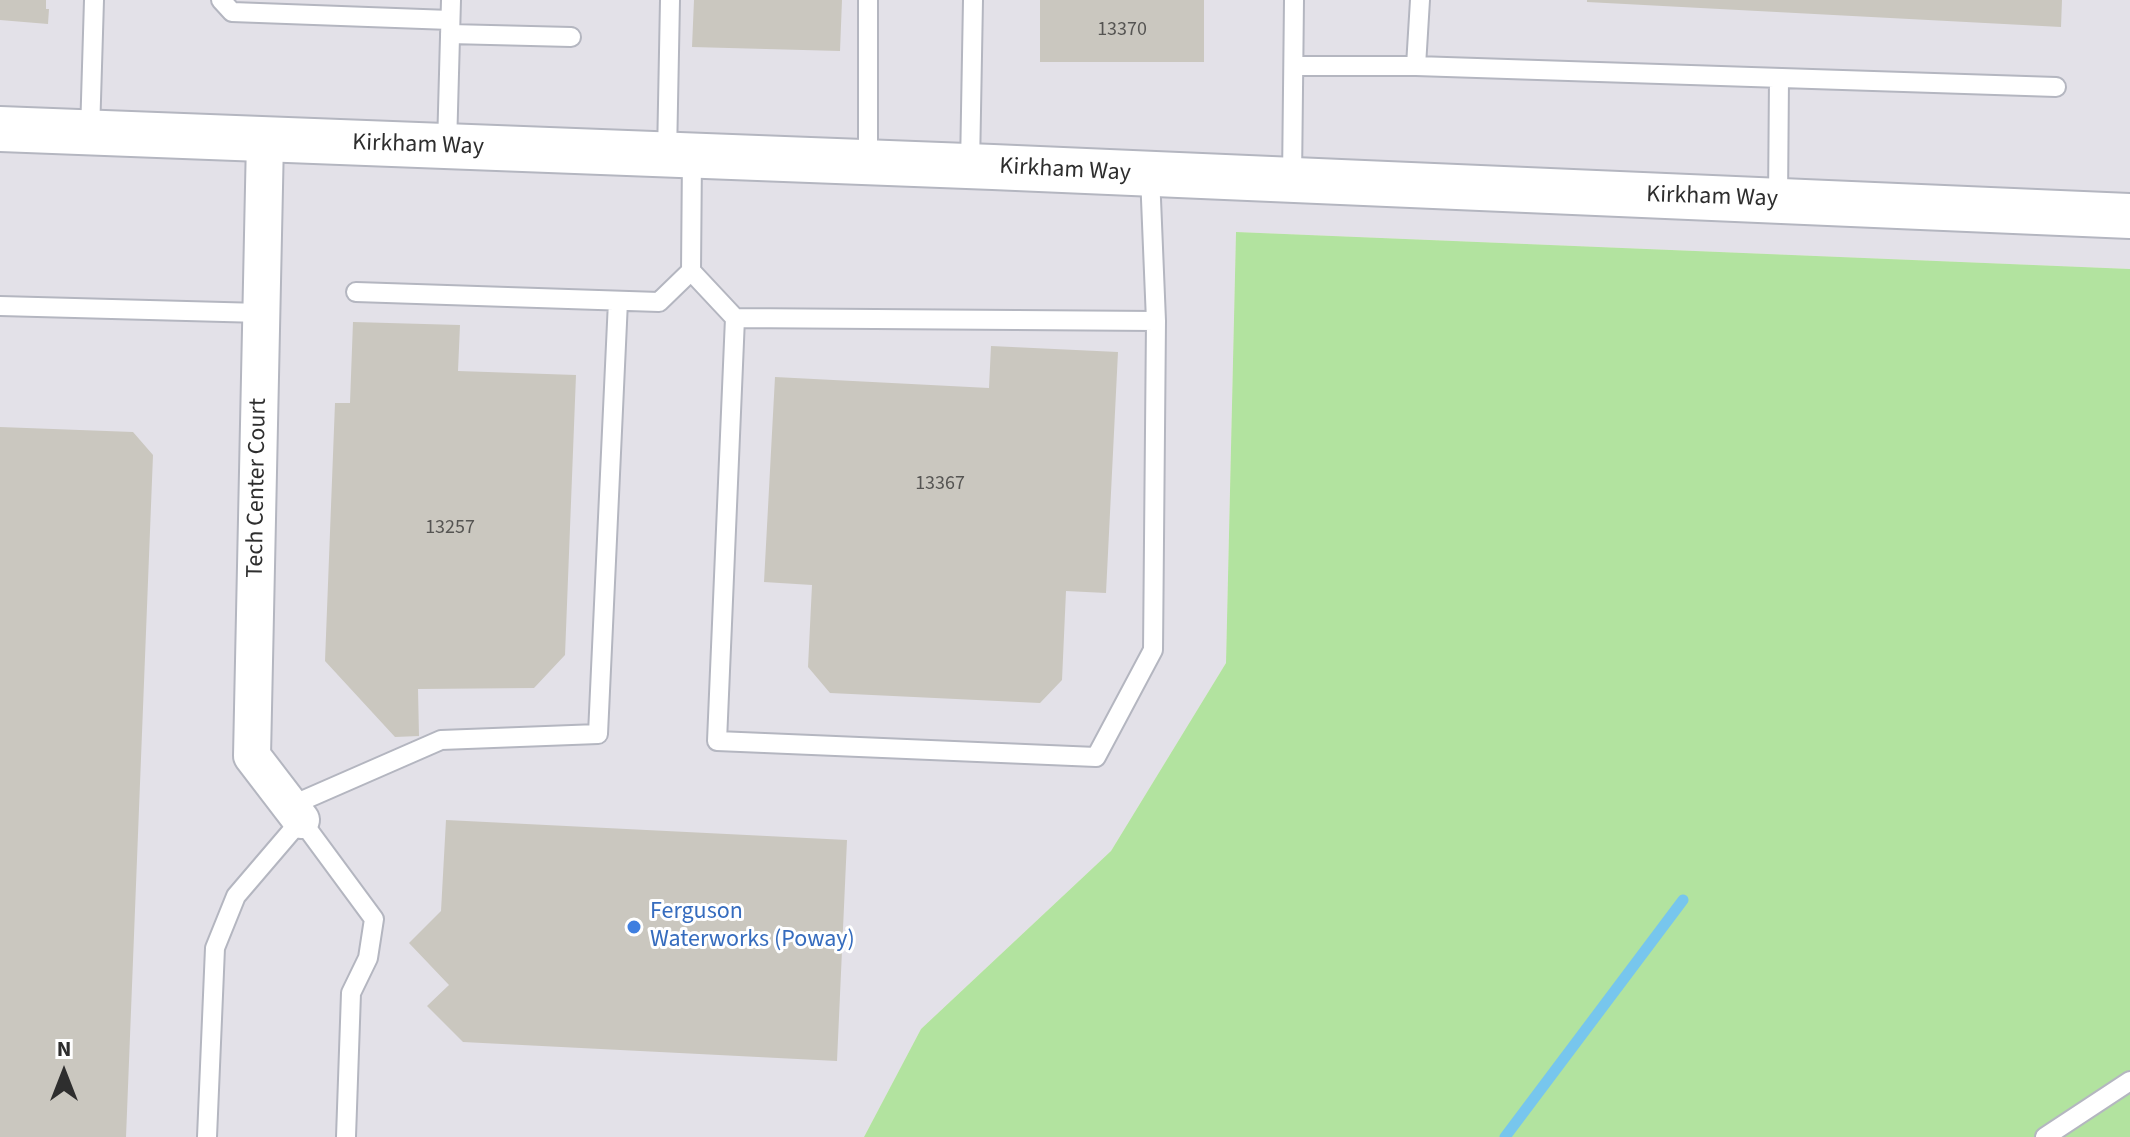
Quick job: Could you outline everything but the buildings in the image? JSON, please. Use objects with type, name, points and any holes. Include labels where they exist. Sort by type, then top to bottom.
[{"type":"main road","name":"Kirkham Way","points":[[0,129],[2130,216]]},
{"type":"street","name":"Tech Center Court","points":[[265,140],[252,756],[295,813]]},
{"type":"lane","points":[[90,133],[94,0]]},
{"type":"lane","points":[[221,0],[232,12],[571,37]]},
{"type":"lane","points":[[447,147],[451,0]]},
{"type":"lane","points":[[670,0],[691,271],[735,318],[717,741],[1096,757],[1153,650],[1156,321],[1150,175]]},
{"type":"lane","points":[[868,0],[868,163]]},
{"type":"lane","points":[[970,167],[973,0]]},
{"type":"lane","points":[[1292,180],[1294,0]]},
{"type":"lane","points":[[1416,66],[1420,0]]},
{"type":"lane","points":[[1294,66],[1416,66],[2056,87]]},
{"type":"lane","points":[[1778,201],[1779,78]]},
{"type":"lane","points":[[356,292],[659,302],[691,271]]},
{"type":"lane","points":[[207,1137],[215,948],[236,896],[295,813],[441,740],[598,734],[618,301]]},
{"type":"lane","points":[[0,306],[261,313]]},
{"type":"lane","points":[[735,318],[1156,321]]},
{"type":"lane","points":[[295,813],[374,919],[368,958],[351,993],[346,1137]]},
{"type":"lane","points":[[2045,1137],[2130,1081]]},
{"type":"shaded area","points":[[0,0],[2130,0],[2130,269],[1236,232],[1226,663],[1111,851],[921,1029],[864,1137],[0,1137]]},
{"type":"green space","points":[[1236,232],[2130,269],[2130,1137],[864,1137],[921,1029],[1111,851],[1226,663]]},
{"type":"waterway","points":[[1505,1137],[1683,900]]},
{"type":"place","name":"Ferguson Waterworks (Poway)","points":[[634,927]]}]
